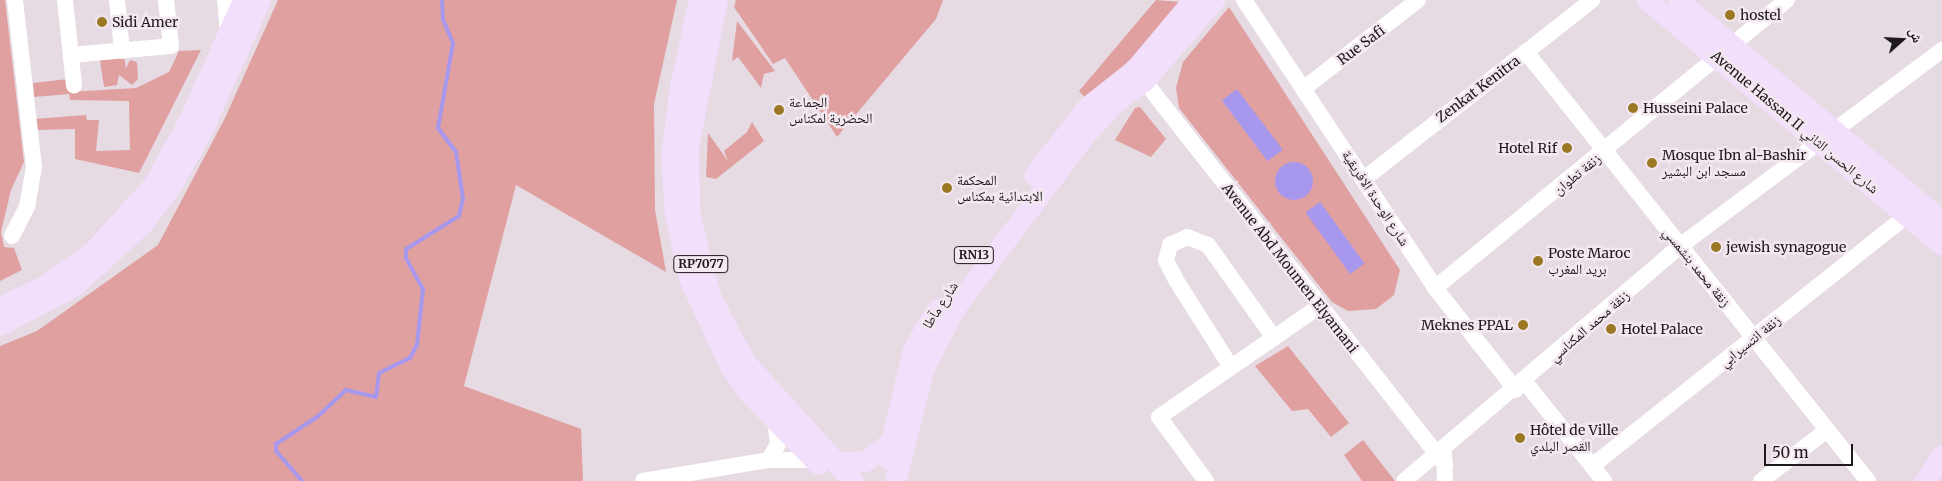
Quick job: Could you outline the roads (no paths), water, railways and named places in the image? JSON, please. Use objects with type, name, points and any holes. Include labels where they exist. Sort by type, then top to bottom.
[{"type":"main road","points":[[0,308],[65,273],[131,212],[172,154],[243,0]]},
{"type":"main road","points":[[0,325],[75,285],[143,223],[173,183],[204,128],[260,0]]},
{"type":"main road","name":"RP7077","points":[[700,0],[673,127],[675,214],[702,313],[731,368],[775,421],[814,460],[853,481]]},
{"type":"main road","name":"RP7077","points":[[717,0],[688,146],[689,210],[702,268],[712,300],[745,362],[835,472]]},
{"type":"main road","name":"RN13","points":[[1139,75],[1193,0]]},
{"type":"main road","name":"RN13","points":[[895,481],[923,370],[938,332],[1058,168],[1139,75],[1214,0]]},
{"type":"main road","name":"Avenue Hassan II شارع الحسن الثاني","points":[[1647,0],[1724,50],[1827,135],[1942,221]]},
{"type":"main road","name":"Avenue Hassan II شارع الحسن الثاني","points":[[1678,0],[1724,50]]},
{"type":"main road","name":"شارع مآطا","points":[[883,481],[890,442],[913,349],[952,286],[1073,123],[1139,75]]},
{"type":"main road","name":"Avenue Hassan II شارع الحسن الثاني","points":[[1827,135],[1906,216],[1942,245]]},
{"type":"main road","points":[[835,472],[866,461],[890,442]]},
{"type":"main road","points":[[1925,481],[1942,455]]},
{"type":"street","points":[[12,236],[27,207],[34,166],[15,0]]},
{"type":"street","points":[[65,0],[74,86]]},
{"type":"street","points":[[117,0],[122,51]]},
{"type":"street","points":[[71,55],[171,46],[166,0]]},
{"type":"street","points":[[225,0],[228,33]]},
{"type":"street","name":"شارع الوحدة الافريقية","points":[[1244,0],[1435,288],[1604,481]]},
{"type":"street","name":"Rue Safi","points":[[1303,89],[1418,0]]},
{"type":"street","name":"Zenkat Kenitra","points":[[1364,179],[1592,0]]},
{"type":"street","name":"زنقة تطوان","points":[[1435,288],[1604,153],[1724,50],[1787,0]]},
{"type":"street","name":"زنقة محمد بنشمسي","points":[[1526,52],[1604,153],[1868,481]]},
{"type":"street","name":"زنقة محمد المكناسي","points":[[1404,481],[1442,456],[1680,246],[1827,135],[1940,56]]},
{"type":"street","name":"Avenue Abd Moumen Elyamani","points":[[1139,75],[1320,306],[1442,456]]},
{"type":"street","name":"زنقة انتسيرابي","points":[[1592,466],[1906,216]]},
{"type":"street","points":[[1231,368],[1176,280],[1166,260],[1170,245],[1188,237],[1208,245],[1274,338]]},
{"type":"street","points":[[1206,481],[1159,417],[1320,306]]},
{"type":"street","points":[[769,460],[778,444],[775,421]]},
{"type":"street","points":[[1761,481],[1827,430]]},
{"type":"street","points":[[1442,456],[1445,481]]},
{"type":"street","points":[[643,481],[769,460],[814,460]]},
{"type":"waterway","points":[[302,481],[276,451],[276,444],[317,417],[346,390],[376,397],[379,373],[410,358],[417,345],[423,289],[406,258],[406,249],[459,216],[463,199],[456,152],[438,128],[453,43],[443,20],[442,0]]},
{"type":"place","name":"hostel","points":[[1730,15]]},
{"type":"place","name":"Sidi Amer","points":[[102,22]]},
{"type":"place","name":"Husseini Palace","points":[[1633,108]]},
{"type":"place","name":"الجماعة الحضرية لمكناس","points":[[779,110]]},
{"type":"place","name":"Hotel Rif","points":[[1567,148]]},
{"type":"place","name":"Mosque Ibn al-Bashir مسجد ابن البشير","points":[[1652,163]]},
{"type":"place","name":"المحكمة الابتدائية بمكناس","points":[[947,188]]},
{"type":"place","name":"jewish synagogue","points":[[1716,247]]},
{"type":"place","name":"Poste Maroc بريد المغرب","points":[[1538,261]]},
{"type":"place","name":"Meknes PPAL","points":[[1523,325]]},
{"type":"place","name":"Hotel Palace","points":[[1611,329]]},
{"type":"place","name":"Hôtel de Ville القصر البلدي","points":[[1520,438]]}]
